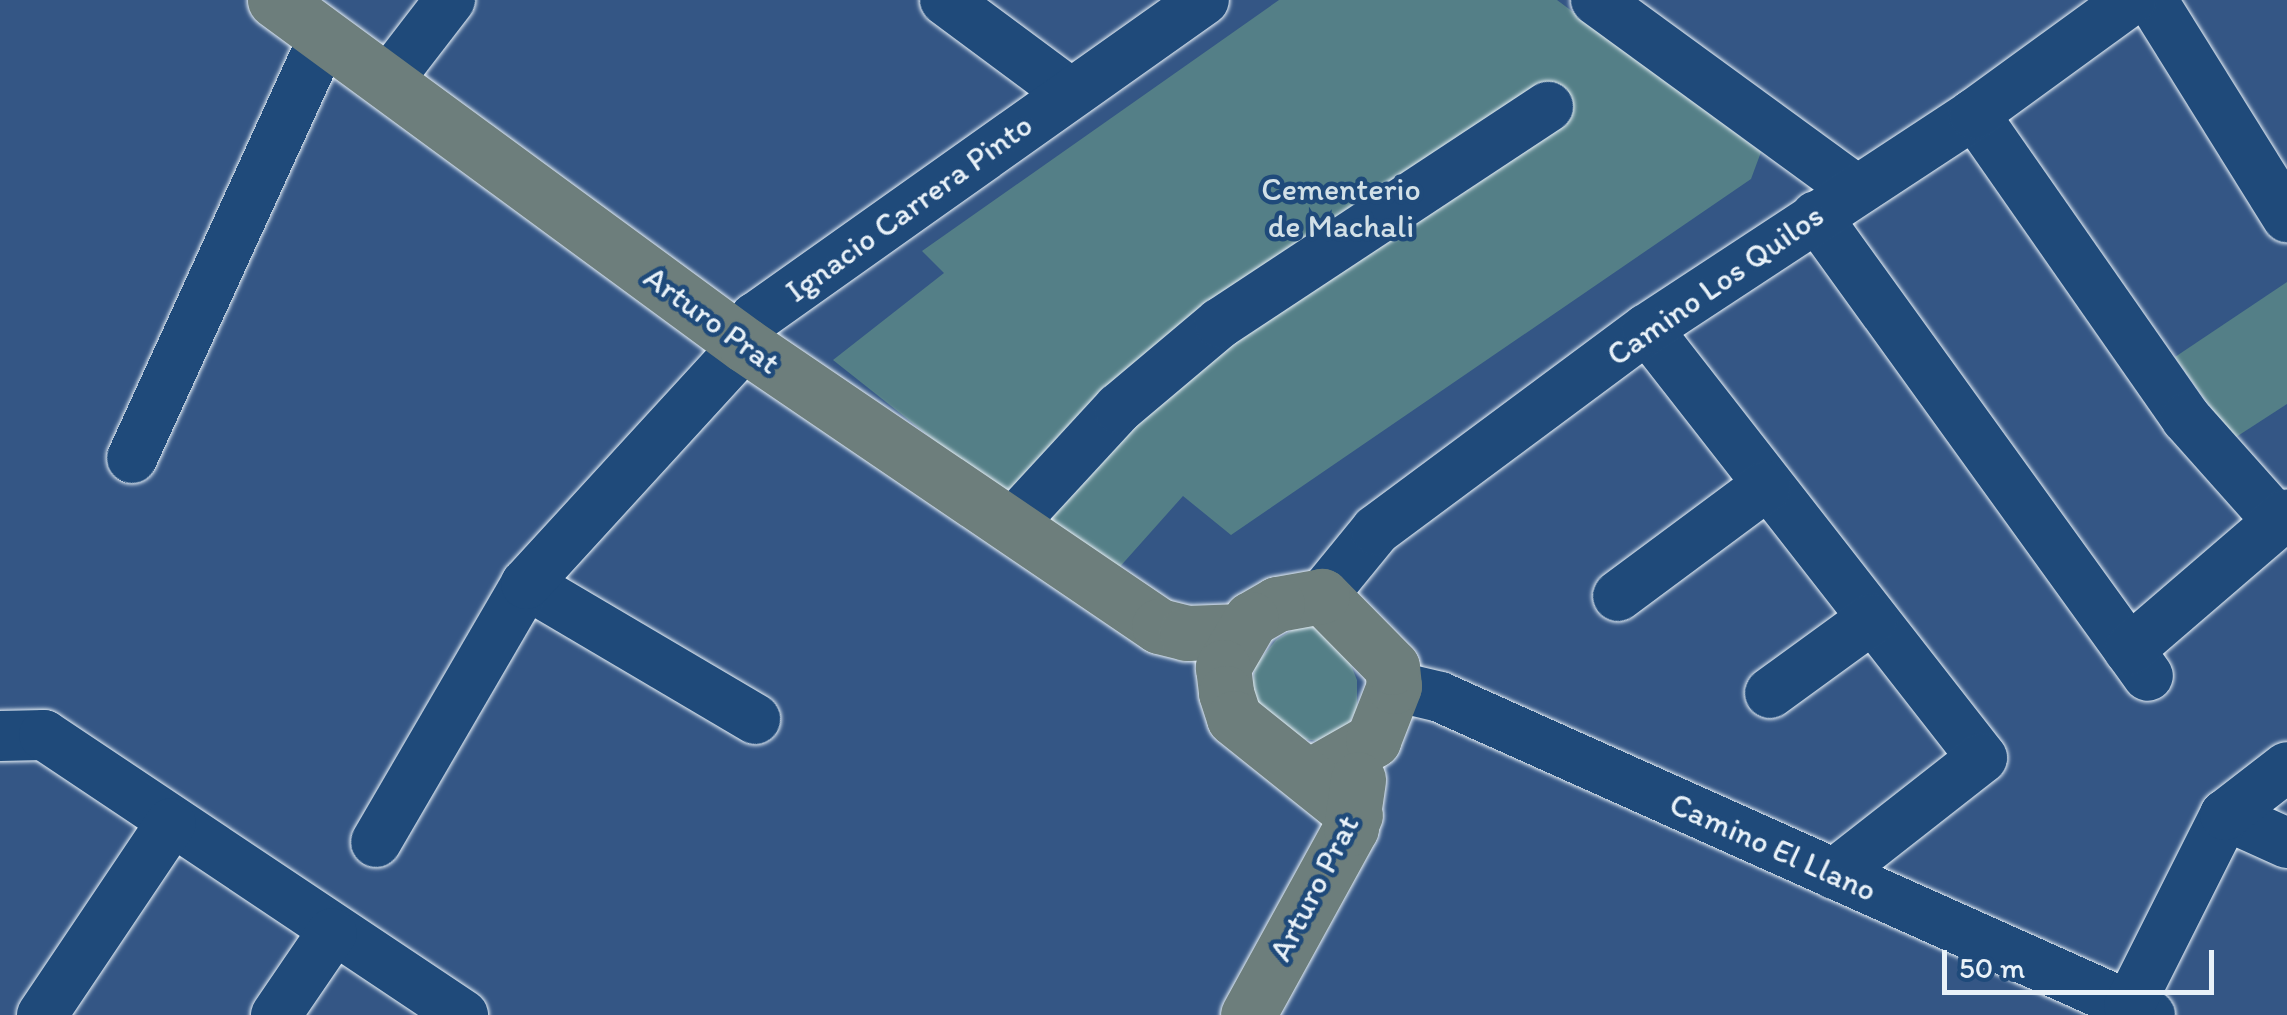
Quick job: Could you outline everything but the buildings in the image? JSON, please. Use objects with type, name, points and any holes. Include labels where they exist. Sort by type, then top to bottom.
[{"type":"main road","name":"Arturo Prat","points":[[276,0],[745,345],[1159,626],[1187,633],[1241,631]]},
{"type":"main road","points":[[1226,693],[1222,667],[1241,631],[1277,604],[1322,596],[1392,668],[1394,686],[1388,714],[1332,765]]},
{"type":"main road","name":"Arturo Prat","points":[[1159,626],[1170,650],[1226,693],[1234,718],[1332,765],[1355,815],[1248,1015]]},
{"type":"street","points":[[386,83],[450,0]]},
{"type":"street","points":[[946,0],[1070,93]]},
{"type":"street","name":"Ignacio Carrera Pinto","points":[[376,842],[526,584],[745,345],[755,318],[1204,0]]},
{"type":"street","points":[[1596,0],[1836,202],[2139,663],[2282,517],[2186,418],[1974,114]]},
{"type":"street","name":"Camino Los Quilos","points":[[1322,596],[1376,530],[1647,329],[1974,114],[2074,15],[2131,0]]},
{"type":"street","points":[[2152,0],[2287,217]]},
{"type":"street","points":[[132,458],[324,36]]},
{"type":"street","points":[[1010,526],[1119,408],[1220,324],[1548,107]]},
{"type":"street","points":[[1647,329],[1982,758],[1834,874]]},
{"type":"street","points":[[1618,596],[1766,486]]},
{"type":"street","points":[[526,584],[756,719]]},
{"type":"street","points":[[1770,693],[1872,619]]},
{"type":"street","name":"Camino El Llano","points":[[1394,686],[1440,697],[2140,1010]]},
{"type":"street","points":[[5,735],[44,735],[332,933],[463,1015]]},
{"type":"street","points":[[2140,1010],[2226,815],[2287,767]]},
{"type":"street","points":[[2226,815],[2287,843]]},
{"type":"street","points":[[42,1015],[171,823]]},
{"type":"street","points":[[276,1015],[332,933]]},
{"type":"green space","name":"Cementerio de Machali","points":[[1279,0],[1557,0],[1761,152],[1751,179],[1231,535],[1183,496],[1109,579],[833,360],[944,273],[922,251]]},
{"type":"green space","points":[[2287,282],[2287,404],[2233,439],[2175,357]]},
{"type":"green space","points":[[1309,620],[1346,653],[1357,680],[1357,709],[1346,728],[1319,741],[1286,737],[1261,715],[1252,689],[1255,666],[1276,640]]}]
